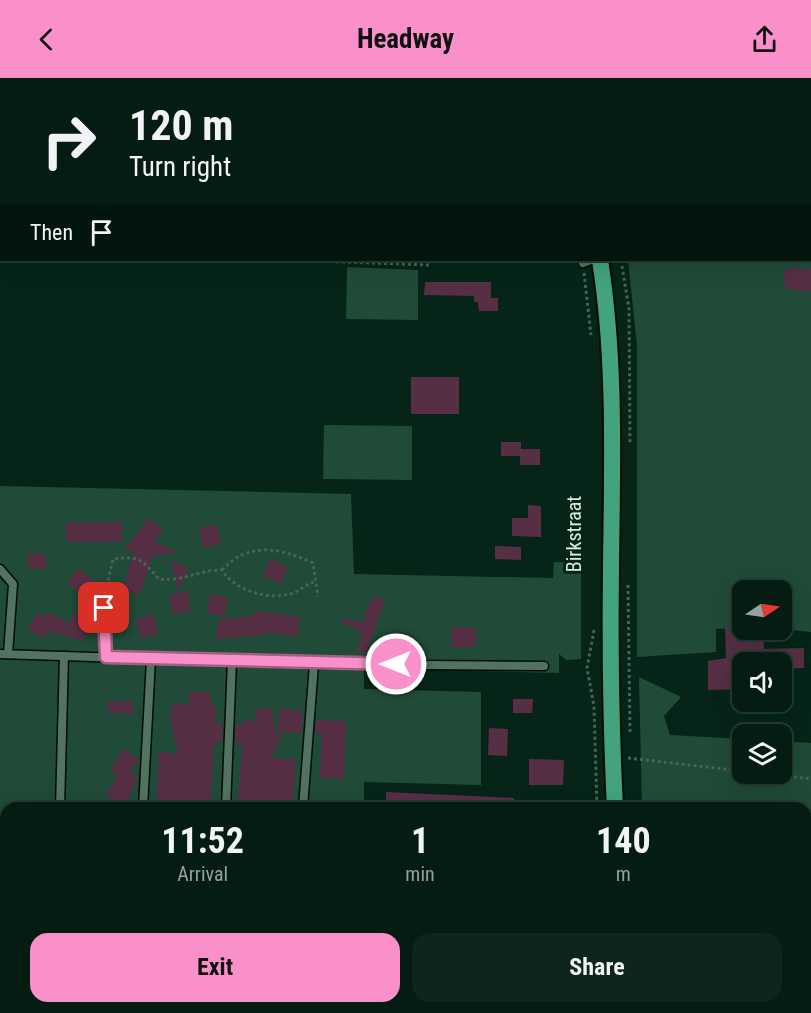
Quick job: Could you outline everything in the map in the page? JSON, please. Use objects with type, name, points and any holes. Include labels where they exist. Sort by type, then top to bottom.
[{"type":"main road","name":"Birkstraat","points":[[600,261],[609,327],[613,413],[611,569],[615,802]]},
{"type":"lane","points":[[0,569],[13,584],[4,654],[314,664],[544,666]]},
{"type":"lane","points":[[104,608],[106,657]]},
{"type":"lane","points":[[60,802],[64,656]]},
{"type":"lane","points":[[143,802],[151,659]]},
{"type":"lane","points":[[226,802],[232,661]]},
{"type":"lane","points":[[303,802],[314,664]]},
{"type":"path","points":[[316,261],[429,265]]},
{"type":"path","points":[[587,261],[591,337]]},
{"type":"path","points":[[621,261],[629,309],[630,445]]},
{"type":"path","points":[[104,608],[105,588],[113,559],[131,556],[142,560],[159,579],[170,580],[187,578],[207,570],[222,570],[241,555],[256,549],[267,549],[313,563],[314,582],[318,596]]},
{"type":"path","points":[[222,570],[227,579],[253,593],[291,594],[314,582]]},
{"type":"path","points":[[628,574],[630,742]]},
{"type":"path","points":[[595,625],[587,668],[594,706],[597,802]]},
{"type":"path","points":[[630,750],[630,768]]},
{"type":"path","points":[[630,758],[732,770]]},
{"type":"path","points":[[792,777],[811,779]]},
{"type":"green space","points":[[628,261],[811,263],[811,632],[792,630],[792,580],[732,580],[732,628],[716,629],[716,652],[637,657],[637,345]]},
{"type":"green space","points":[[347,267],[418,270],[418,320],[346,319]]},
{"type":"green space","points":[[324,425],[412,426],[412,480],[323,479]]},
{"type":"green space","points":[[0,486],[351,494],[354,574],[553,578],[554,562],[581,563],[581,659],[566,660],[559,654],[559,673],[364,668],[364,689],[481,692],[481,785],[364,782],[364,802],[0,802]]},
{"type":"green space","points":[[639,677],[681,697],[664,716],[670,735],[732,738],[732,784],[792,784],[792,742],[811,743],[811,802],[642,802]]},
{"type":"building","points":[[787,268],[811,269],[811,291],[786,289],[783,276]]},
{"type":"building","points":[[425,282],[491,282],[491,298],[498,298],[498,311],[479,311],[478,302],[474,302],[474,296],[424,295]]},
{"type":"building","points":[[411,377],[459,377],[459,414],[411,414]]},
{"type":"building","points":[[501,442],[521,442],[521,449],[540,449],[540,465],[520,465],[520,456],[501,456]]},
{"type":"building","points":[[528,505],[541,506],[541,537],[512,536],[512,518],[528,518]]},
{"type":"building","points":[[149,518],[163,530],[154,541],[177,552],[152,557],[140,595],[123,589],[134,551],[123,551]]},
{"type":"building","points":[[66,522],[122,522],[122,542],[66,542]]},
{"type":"building","points":[[217,525],[221,544],[203,548],[199,528]]},
{"type":"building","points":[[495,546],[521,547],[521,560],[495,559]]},
{"type":"building","points":[[28,552],[46,555],[46,569],[27,568]]},
{"type":"building","points":[[270,559],[288,567],[281,584],[263,576]]},
{"type":"building","points":[[171,560],[189,569],[178,591]]},
{"type":"building","points":[[78,568],[94,580],[83,595],[67,583]]},
{"type":"building","points":[[187,591],[191,611],[173,615],[169,595]]},
{"type":"building","points":[[210,594],[228,597],[225,616],[207,613]]},
{"type":"building","points":[[374,596],[385,600],[366,654],[357,651],[362,632],[340,621],[341,619],[365,622],[366,618],[363,617]]},
{"type":"building","points":[[47,612],[70,623],[73,613],[90,618],[83,641],[48,631],[44,638],[28,630],[37,613],[45,617]]},
{"type":"building","points":[[253,612],[300,617],[297,637],[263,632],[263,635],[216,639],[218,620],[254,616]]},
{"type":"building","points":[[153,614],[158,634],[140,638],[136,619]]},
{"type":"building","points":[[452,627],[476,628],[475,647],[451,648]]},
{"type":"building","points":[[725,627],[732,627],[732,640],[764,640],[764,649],[804,648],[804,668],[792,669],[792,652],[732,652],[732,689],[708,690],[708,661],[726,658]]},
{"type":"building","points":[[189,691],[209,692],[213,707],[216,706],[215,723],[223,723],[222,742],[214,741],[210,802],[156,802],[159,752],[178,754],[170,718],[172,703],[189,704]]},
{"type":"building","points":[[513,699],[533,699],[532,713],[513,713]]},
{"type":"building","points":[[107,701],[133,702],[133,714],[107,712]]},
{"type":"building","points":[[256,708],[272,709],[275,733],[283,733],[271,758],[296,759],[292,802],[238,802],[243,743],[235,743],[236,724],[243,724],[243,720],[255,721]]},
{"type":"building","points":[[280,709],[302,711],[302,733],[277,731]]},
{"type":"building","points":[[316,720],[346,721],[344,779],[320,778],[322,734],[315,734]]},
{"type":"building","points":[[489,728],[508,729],[507,756],[488,755]]},
{"type":"building","points":[[123,749],[138,758],[130,772],[138,778],[126,802],[116,802],[106,796],[118,776],[110,771]]},
{"type":"building","points":[[529,759],[564,760],[563,785],[529,785]]},
{"type":"building","points":[[386,792],[514,798],[514,802],[386,802]]},
{"type":"route","points":[[104,608],[106,657],[314,664],[396,664]]}]
